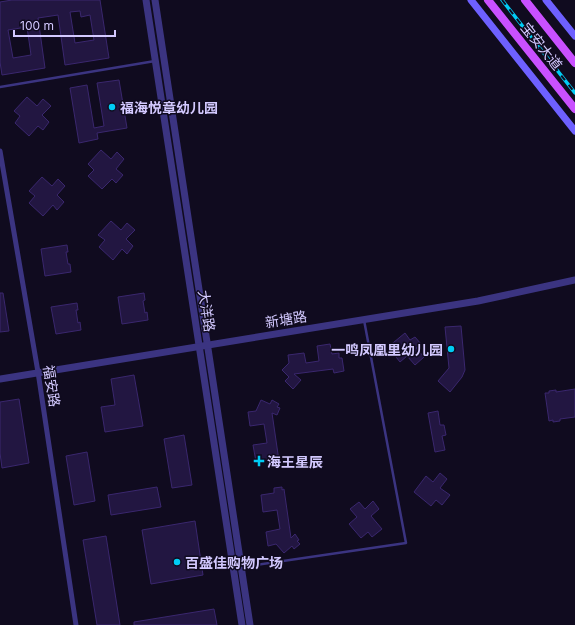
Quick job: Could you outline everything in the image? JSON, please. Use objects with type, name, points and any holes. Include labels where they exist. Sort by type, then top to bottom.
[{"type":"main road","points":[[471,0],[575,131]]},
{"type":"main road","name":"宝安大道","points":[[488,0],[575,109]]},
{"type":"main road","name":"宝安大道","points":[[525,0],[575,63]]},
{"type":"main road","points":[[546,0],[575,36]]},
{"type":"street","name":"大洋路","points":[[146,0],[242,625]]},
{"type":"street","name":"大洋路","points":[[155,0],[250,625]]},
{"type":"street","name":"福安路","points":[[0,151],[38,372],[76,625]]},
{"type":"street","name":"新塘路","points":[[0,379],[478,302],[575,280]]},
{"type":"lane","points":[[0,87],[156,61]]},
{"type":"lane","points":[[241,567],[406,543],[364,320]]},
{"type":"building","points":[[12,0],[100,0],[109,58],[65,65],[58,15],[38,18],[45,68],[2,75],[0,62],[0,2]],"holes":[[[80,11],[81,17],[90,15],[94,40],[75,43],[70,12]],[[27,27],[31,55],[13,58],[8,30]]]},
{"type":"building","name":"福海悦章幼儿园","points":[[119,80],[127,128],[97,133],[98,139],[79,143],[70,88],[87,85],[94,128],[104,126],[97,83]]},
{"type":"building","points":[[27,97],[37,106],[43,99],[51,106],[42,115],[49,122],[43,130],[38,126],[29,136],[15,123],[20,116],[14,111]]},
{"type":"building","points":[[101,150],[111,159],[117,152],[124,159],[116,169],[123,175],[116,183],[112,179],[102,189],[88,176],[94,170],[88,164]]},
{"type":"building","points":[[42,177],[52,186],[58,179],[65,186],[57,195],[64,202],[57,210],[53,205],[43,216],[29,203],[35,196],[29,191]]},
{"type":"building","points":[[111,221],[121,230],[127,223],[135,230],[126,239],[133,246],[127,254],[122,249],[113,260],[99,247],[105,240],[98,235]]},
{"type":"building","points":[[67,245],[68,252],[66,252],[71,272],[45,276],[41,249]]},
{"type":"building","points":[[0,293],[3,293],[9,331],[0,332]]},
{"type":"building","points":[[144,293],[145,300],[143,301],[148,320],[122,324],[118,297]]},
{"type":"building","points":[[77,303],[78,310],[76,310],[78,323],[80,322],[81,330],[56,334],[51,307]]},
{"type":"building","points":[[461,326],[465,370],[462,377],[450,392],[438,381],[449,368],[445,327]]},
{"type":"building","points":[[405,333],[410,340],[415,337],[421,344],[416,348],[424,357],[415,365],[407,356],[400,362],[388,347]]},
{"type":"building","points":[[330,344],[332,354],[339,353],[339,358],[342,358],[344,371],[334,373],[333,369],[294,374],[301,380],[293,389],[285,381],[289,377],[282,370],[289,363],[288,355],[304,353],[306,363],[319,361],[317,346]]},
{"type":"building","points":[[134,375],[143,426],[105,432],[101,407],[115,405],[111,379]]},
{"type":"building","points":[[575,389],[575,417],[560,419],[560,421],[549,421],[545,393],[556,390],[556,392]]},
{"type":"building","points":[[19,399],[29,463],[2,468],[0,453],[0,402]]},
{"type":"building","points":[[261,400],[270,404],[272,400],[279,404],[277,407],[280,408],[277,415],[272,413],[279,461],[278,464],[270,465],[269,460],[256,462],[253,445],[267,443],[264,424],[250,426],[248,412],[256,411]]},
{"type":"building","points":[[438,411],[440,425],[444,425],[446,435],[442,436],[445,450],[435,452],[428,413]]},
{"type":"building","points":[[184,435],[192,485],[172,488],[164,439]]},
{"type":"building","points":[[87,452],[95,501],[74,505],[66,456]]},
{"type":"building","points":[[440,473],[447,479],[440,488],[450,495],[442,505],[436,500],[431,506],[414,492],[426,476],[433,482]]},
{"type":"building","points":[[157,487],[161,507],[111,515],[108,495]]},
{"type":"building","points":[[282,487],[282,490],[284,489],[291,538],[295,534],[299,540],[297,541],[300,544],[294,549],[292,546],[284,553],[276,544],[268,546],[266,532],[280,529],[277,510],[263,512],[261,495],[274,493],[274,488]]},
{"type":"building","points":[[373,501],[379,509],[371,516],[382,529],[372,537],[368,532],[361,538],[349,524],[357,517],[350,509],[359,502],[365,509]]},
{"type":"building","points":[[195,521],[203,575],[151,584],[142,530]]},
{"type":"building","points":[[106,536],[120,625],[97,625],[83,540]]},
{"type":"building","points":[[214,609],[217,625],[134,625],[134,622]]},
{"type":"railway","points":[[502,0],[575,93]]},
{"type":"place","name":"福海悦章幼儿园","points":[[112,107]]},
{"type":"place","name":"一鸣凤凰里幼儿园","points":[[451,349]]},
{"type":"place","name":"海王星辰","points":[[259,461]]},
{"type":"place","name":"百盛佳购物广场","points":[[177,562]]}]
